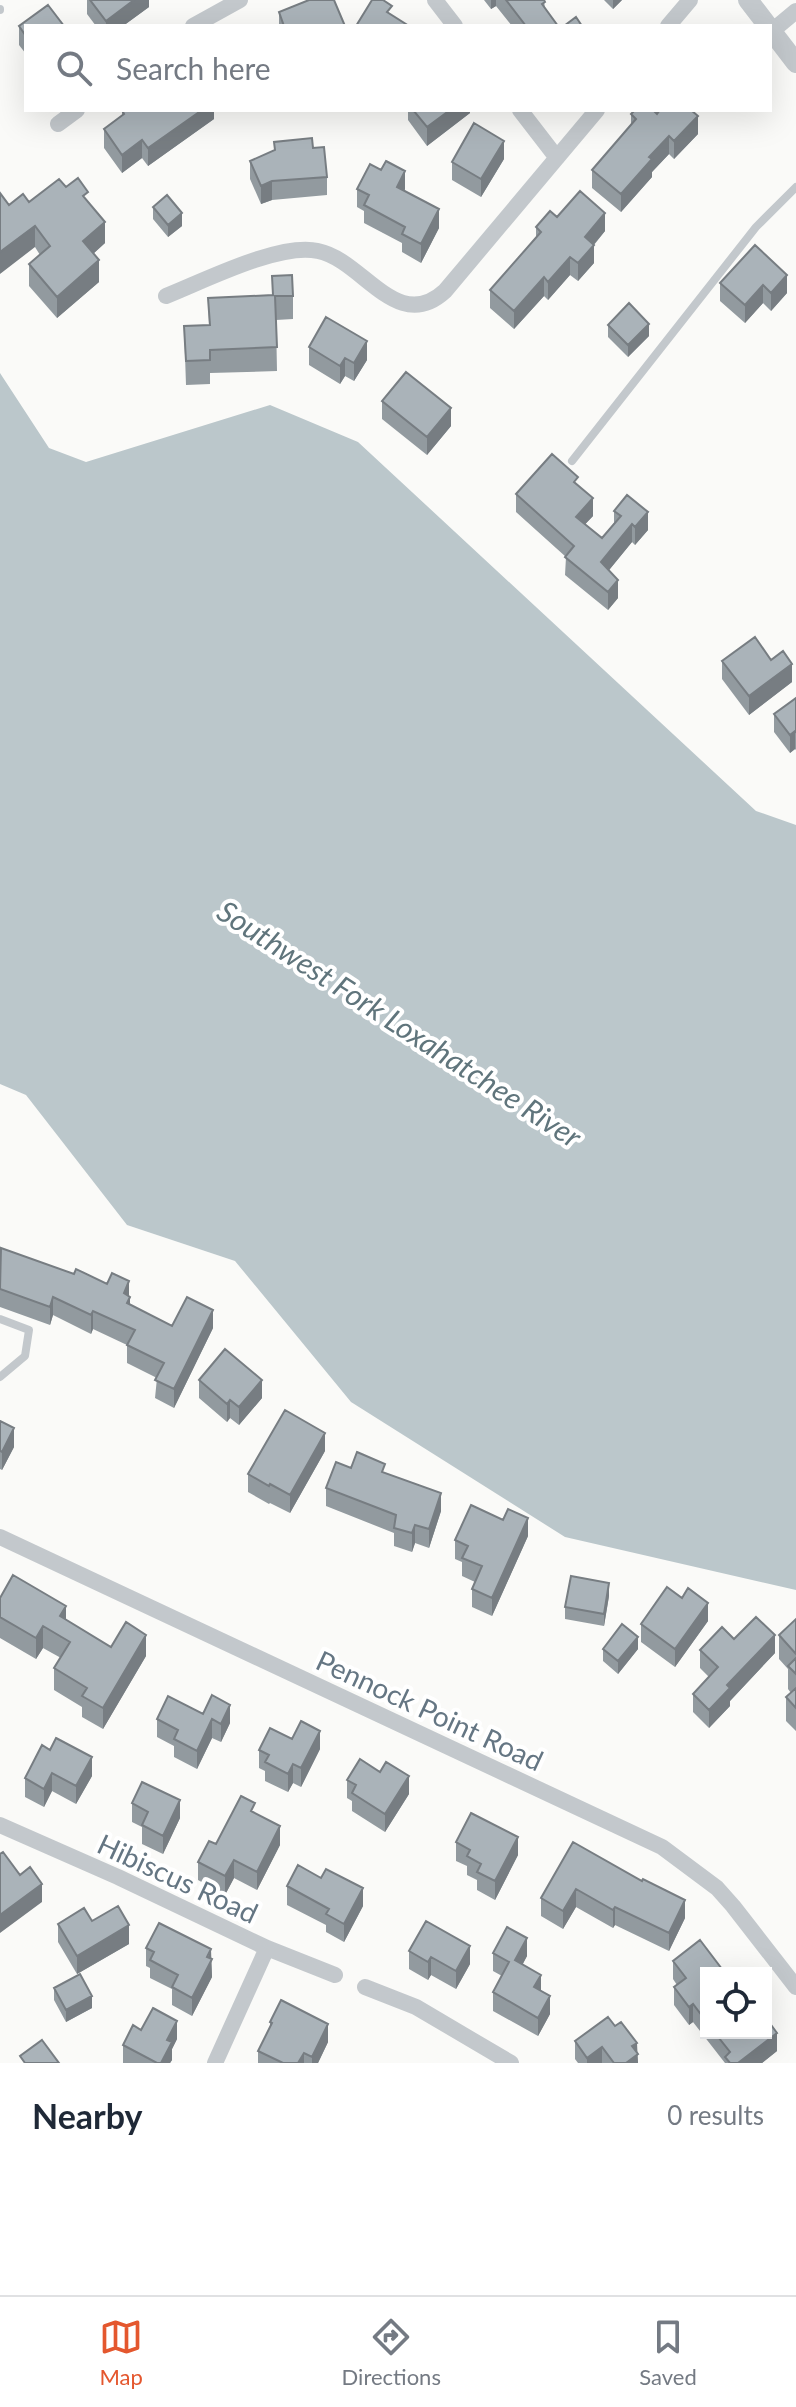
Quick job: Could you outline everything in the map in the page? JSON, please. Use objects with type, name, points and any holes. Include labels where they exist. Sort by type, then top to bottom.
[{"type":"street","points":[[197,24],[240,0]]},
{"type":"street","points":[[435,0],[453,24]]},
{"type":"street","points":[[670,24],[690,0]]},
{"type":"street","points":[[748,0],[766,24]]},
{"type":"street","points":[[772,28],[796,11]]},
{"type":"street","points":[[772,32],[796,63]]},
{"type":"street","points":[[58,124],[74,112]]},
{"type":"street","points":[[522,112],[557,158]]},
{"type":"street","points":[[166,296],[278,252],[305,249],[343,260],[400,304],[425,304],[445,291],[595,112]]},
{"type":"street","name":"Pennock Point Road","points":[[0,1537],[662,1847],[717,1888],[796,1987]]},
{"type":"street","name":"Hibiscus Road","points":[[0,1825],[267,1948],[335,1975]]},
{"type":"street","points":[[215,2063],[267,1948]]},
{"type":"street","points":[[365,1987],[416,2007],[511,2063]]},
{"type":"lane","points":[[572,461],[756,227],[796,187]]},
{"type":"lane","points":[[0,1319],[29,1330],[25,1356],[0,1377]]},
{"type":"water","name":"Southwest Fork Loxahatchee River","points":[[0,373],[49,448],[86,462],[270,405],[358,442],[756,811],[796,825],[796,1590],[565,1537],[351,1402],[235,1261],[127,1225],[26,1095],[0,1084]]},
{"type":"building","points":[[90,0],[134,0],[106,21]]},
{"type":"building","points":[[309,0],[334,0],[344,24],[283,24],[279,12]]},
{"type":"building","points":[[372,0],[383,0],[392,6],[387,12],[406,24],[357,24]]},
{"type":"building","points":[[506,0],[544,0],[542,4],[557,24],[524,24]]},
{"type":"building","points":[[48,5],[62,24],[24,24],[24,33],[19,26]]},
{"type":"building","points":[[576,17],[581,24],[567,24]]},
{"type":"building","points":[[199,112],[148,148],[142,140],[122,155],[104,129],[124,114]]},
{"type":"building","points":[[415,112],[447,112],[427,127]]},
{"type":"building","points":[[693,112],[698,116],[674,141],[669,136],[621,194],[592,170],[636,119],[631,114]]},
{"type":"building","points":[[474,123],[504,141],[481,179],[452,162]]},
{"type":"building","points":[[312,138],[313,148],[324,147],[327,177],[272,181],[261,186],[250,161],[275,150],[274,142]]},
{"type":"building","points":[[386,161],[405,171],[397,187],[439,209],[421,244],[402,234],[405,227],[364,205],[369,195],[357,189],[370,164],[381,170]]},
{"type":"building","points":[[78,178],[88,192],[83,196],[105,222],[83,241],[99,260],[57,297],[29,264],[50,246],[35,226],[0,252],[0,193],[9,205],[23,194],[29,202],[59,179],[66,187]]},
{"type":"building","points":[[580,191],[605,213],[585,237],[594,245],[578,263],[570,257],[548,282],[544,277],[514,311],[490,290],[541,232],[536,227],[550,211],[557,217]]},
{"type":"building","points":[[167,195],[182,213],[168,225],[153,207]]},
{"type":"building","points":[[755,245],[787,275],[771,293],[763,285],[745,305],[720,283]]},
{"type":"building","points":[[292,275],[293,296],[275,296],[277,347],[210,350],[210,360],[186,361],[184,326],[210,325],[208,298],[273,295],[272,276]]},
{"type":"building","points":[[629,303],[649,324],[628,345],[608,325]]},
{"type":"building","points":[[326,317],[367,341],[354,363],[345,358],[340,366],[309,347]]},
{"type":"building","points":[[406,372],[451,408],[427,437],[382,401]]},
{"type":"building","points":[[552,454],[578,477],[574,482],[593,498],[576,517],[602,538],[621,516],[614,511],[627,495],[648,512],[635,527],[632,524],[601,562],[618,580],[608,592],[565,557],[574,546],[516,494]]},
{"type":"building","points":[[755,637],[771,660],[783,651],[792,664],[749,696],[722,661]]},
{"type":"building","points":[[796,698],[796,732],[790,735],[774,714]]},
{"type":"building","points":[[1,1248],[74,1274],[76,1269],[107,1284],[112,1273],[129,1281],[124,1293],[130,1297],[127,1303],[172,1326],[187,1297],[213,1310],[174,1389],[155,1380],[164,1363],[127,1345],[135,1330],[93,1311],[91,1315],[53,1297],[50,1307],[0,1289]]},
{"type":"building","points":[[225,1349],[262,1380],[239,1407],[230,1400],[227,1404],[199,1380]]},
{"type":"building","points":[[285,1410],[325,1433],[290,1495],[248,1474]]},
{"type":"building","points":[[0,1421],[14,1428],[2,1452],[0,1451]]},
{"type":"building","points":[[357,1452],[385,1464],[382,1472],[441,1493],[429,1529],[415,1525],[412,1533],[394,1528],[396,1515],[326,1488],[336,1462],[351,1468]]},
{"type":"building","points":[[471,1505],[503,1520],[508,1509],[528,1518],[492,1598],[472,1589],[482,1566],[462,1558],[468,1546],[455,1540]]},
{"type":"building","points":[[13,1575],[66,1606],[60,1616],[111,1647],[126,1622],[146,1635],[103,1708],[82,1696],[87,1688],[54,1668],[70,1642],[43,1626],[36,1638],[0,1617],[0,1598]]},
{"type":"building","points":[[571,1576],[609,1583],[604,1614],[565,1607]]},
{"type":"building","points":[[667,1587],[682,1598],[688,1588],[708,1603],[675,1649],[641,1624]]},
{"type":"building","points":[[756,1617],[775,1635],[727,1685],[730,1688],[709,1710],[693,1694],[718,1667],[700,1650],[722,1627],[734,1639]]},
{"type":"building","points":[[796,1619],[796,1654],[779,1635]]},
{"type":"building","points":[[622,1624],[638,1637],[618,1661],[603,1649]]},
{"type":"building","points":[[796,1658],[796,1674],[788,1666]]},
{"type":"building","points":[[796,1688],[796,1708],[786,1697]]},
{"type":"building","points":[[212,1695],[230,1705],[221,1724],[212,1719],[197,1751],[174,1739],[178,1730],[157,1719],[168,1696],[203,1714]]},
{"type":"building","points":[[301,1721],[320,1731],[301,1768],[293,1764],[288,1774],[265,1762],[269,1755],[259,1750],[270,1728],[292,1739]]},
{"type":"building","points":[[56,1738],[92,1757],[76,1786],[52,1773],[44,1789],[25,1778],[42,1745],[50,1750]]},
{"type":"building","points":[[360,1759],[380,1772],[386,1762],[409,1776],[385,1814],[352,1793],[356,1785],[347,1780]]},
{"type":"building","points":[[142,1782],[180,1800],[163,1836],[142,1825],[148,1812],[132,1803]]},
{"type":"building","points":[[241,1796],[255,1803],[251,1811],[280,1826],[257,1872],[234,1860],[225,1876],[198,1862],[209,1841],[216,1844]]},
{"type":"building","points":[[471,1813],[518,1837],[495,1881],[477,1872],[481,1864],[467,1856],[470,1850],[456,1842]]},
{"type":"building","points":[[573,1842],[642,1881],[685,1900],[669,1933],[615,1907],[613,1910],[576,1889],[563,1911],[541,1898]]},
{"type":"building","points":[[3,1852],[20,1875],[30,1867],[42,1884],[0,1915],[0,1854]]},
{"type":"building","points":[[298,1865],[321,1878],[326,1869],[363,1888],[344,1924],[326,1914],[329,1909],[287,1886]]},
{"type":"building","points":[[118,1906],[129,1925],[77,1956],[58,1924],[84,1908],[92,1921]]},
{"type":"building","points":[[426,1921],[470,1946],[456,1971],[431,1957],[428,1962],[409,1951]]},
{"type":"building","points":[[159,1923],[211,1949],[207,1957],[212,1959],[192,1998],[172,1987],[178,1975],[150,1960],[154,1952],[146,1948]]},
{"type":"building","points":[[507,1927],[527,1938],[515,1960],[541,1975],[534,1987],[550,1996],[538,2018],[493,1992],[509,1962],[493,1953]]},
{"type":"building","points":[[700,1940],[720,1967],[700,1967],[700,2013],[693,2004],[689,2007],[674,1987],[686,1978],[673,1961]]},
{"type":"building","points":[[80,1974],[92,1996],[66,2010],[54,1988]]},
{"type":"building","points":[[281,2000],[328,2024],[312,2057],[304,2053],[298,2063],[283,2063],[258,2051]]},
{"type":"building","points":[[153,2008],[177,2021],[167,2040],[172,2042],[161,2063],[123,2045],[133,2025],[141,2030]]},
{"type":"building","points":[[608,2017],[615,2026],[621,2022],[637,2043],[632,2046],[638,2054],[626,2063],[614,2063],[602,2047],[587,2058],[575,2041]]},
{"type":"building","points":[[720,2039],[769,2039],[738,2063],[730,2063],[725,2057],[730,2052]]},
{"type":"building","points":[[42,2040],[59,2063],[25,2063],[20,2056]]}]
